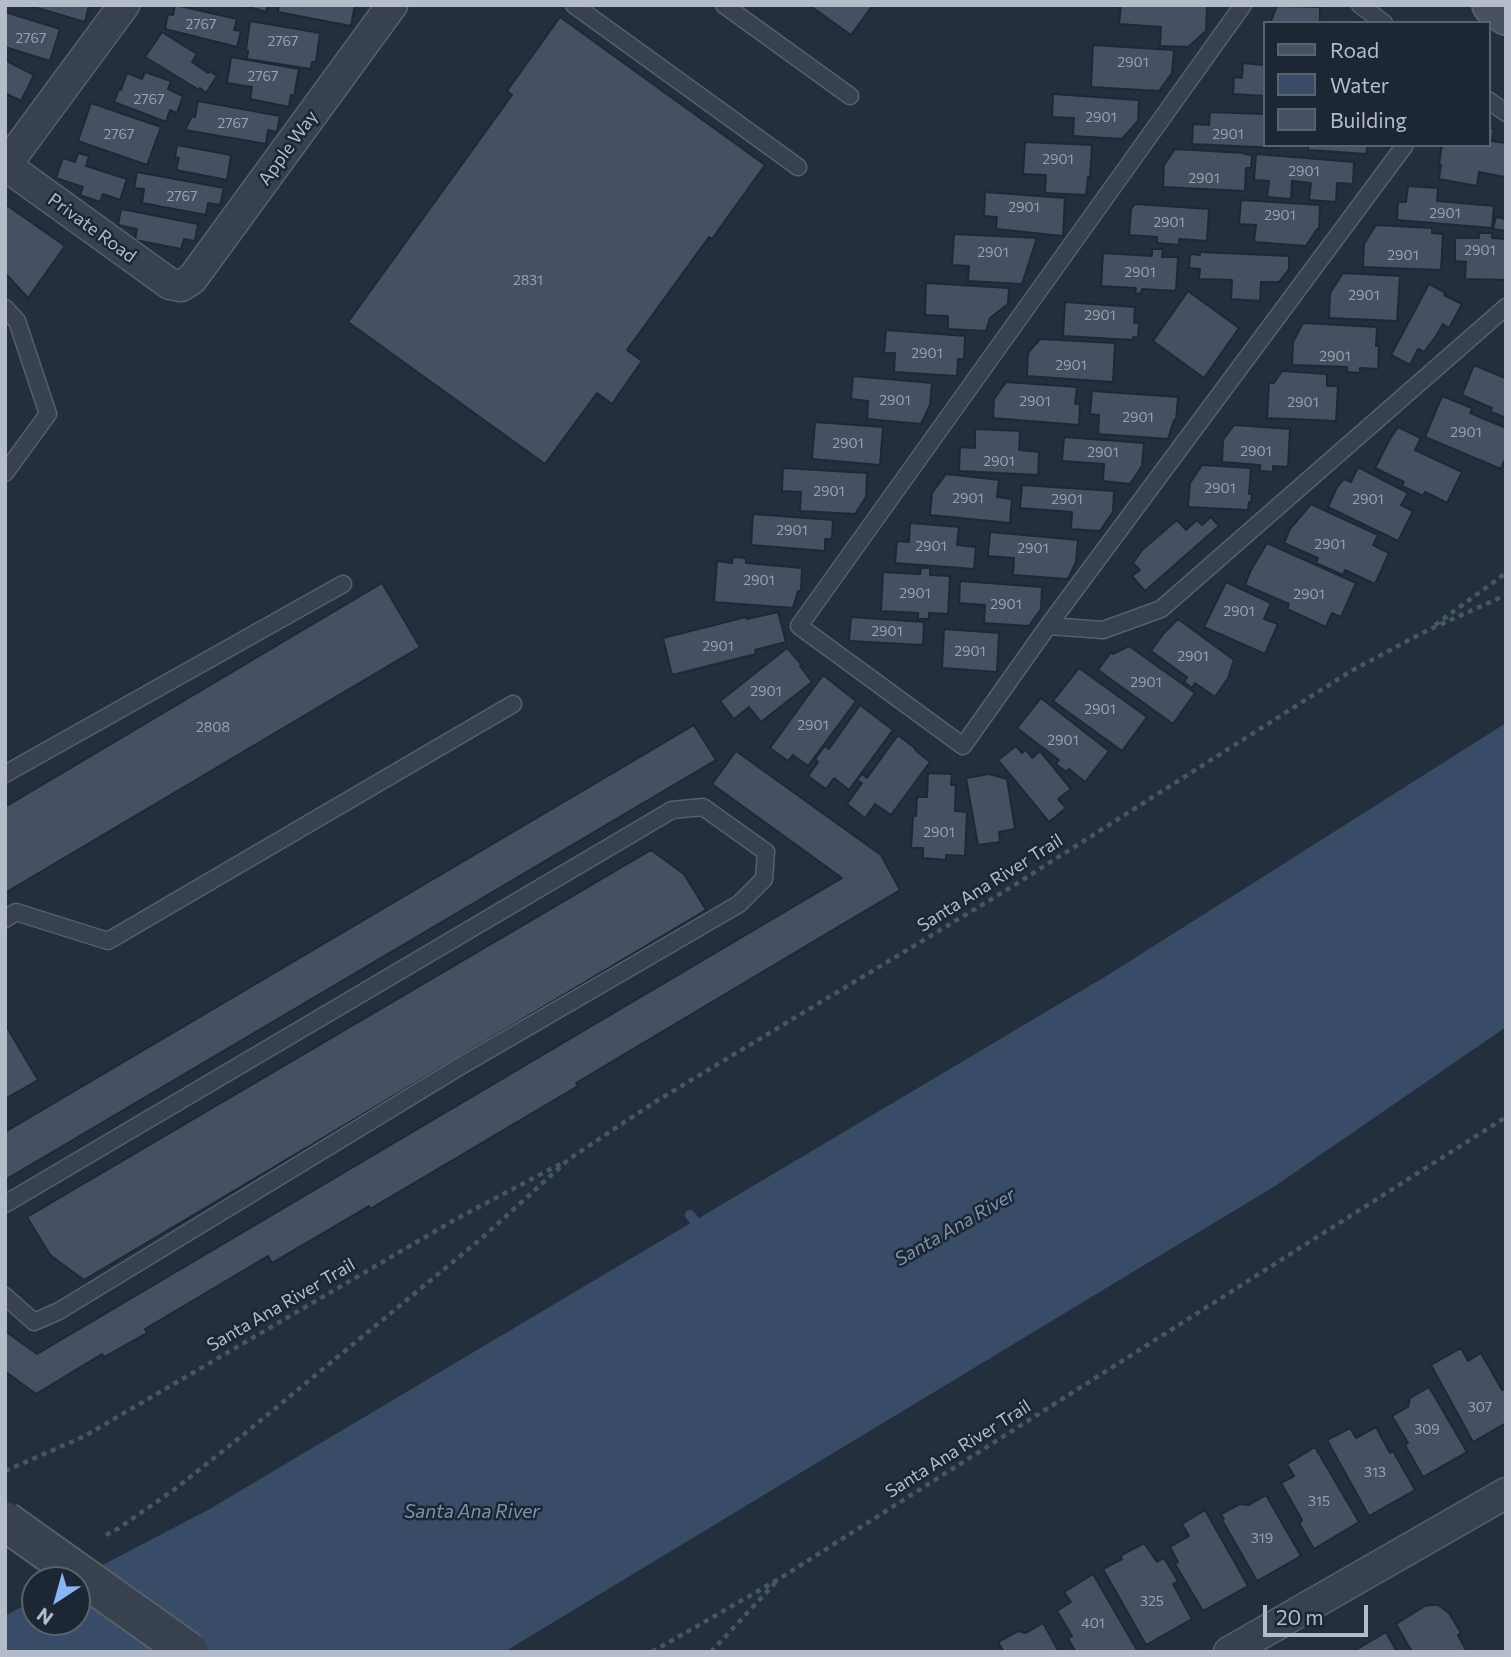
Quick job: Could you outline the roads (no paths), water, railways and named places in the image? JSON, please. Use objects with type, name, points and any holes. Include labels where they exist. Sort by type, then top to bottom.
[{"type":"main road","points":[[1492,5],[1506,15]]},
{"type":"street","points":[[5,165],[124,5]]},
{"type":"street","name":"Apple Way","points":[[181,286],[192,279],[392,5]]},
{"type":"street","name":"Private Road","points":[[5,165],[170,284],[181,286]]},
{"type":"street","points":[[1229,1652],[1506,1493]]},
{"type":"street","points":[[5,1521],[189,1652]]},
{"type":"lane","points":[[574,5],[798,167]]},
{"type":"lane","points":[[724,5],[850,96]]},
{"type":"lane","points":[[1243,5],[799,626],[963,746],[1048,626],[1404,147]]},
{"type":"lane","points":[[1360,5],[1381,21]]},
{"type":"lane","points":[[1490,101],[1506,113]]},
{"type":"lane","points":[[1048,626],[1103,630],[1161,609],[1506,307]]},
{"type":"lane","points":[[5,308],[17,321],[48,414],[5,473]]},
{"type":"lane","points":[[5,774],[343,584]]},
{"type":"lane","points":[[5,919],[16,912],[108,941],[513,704]]},
{"type":"lane","points":[[5,1204],[672,810],[703,807],[766,852],[764,879],[739,904],[459,1067],[59,1311],[34,1322],[5,1296]]},
{"type":"water","name":"Santa Ana River","points":[[1506,723],[1506,1027],[1275,1186],[504,1652],[5,1652],[5,1616],[21,1607],[21,1636],[91,1636],[91,1571],[208,1510],[1108,975]]},
{"type":"waterway","points":[[690,1215],[702,1230]]}]
